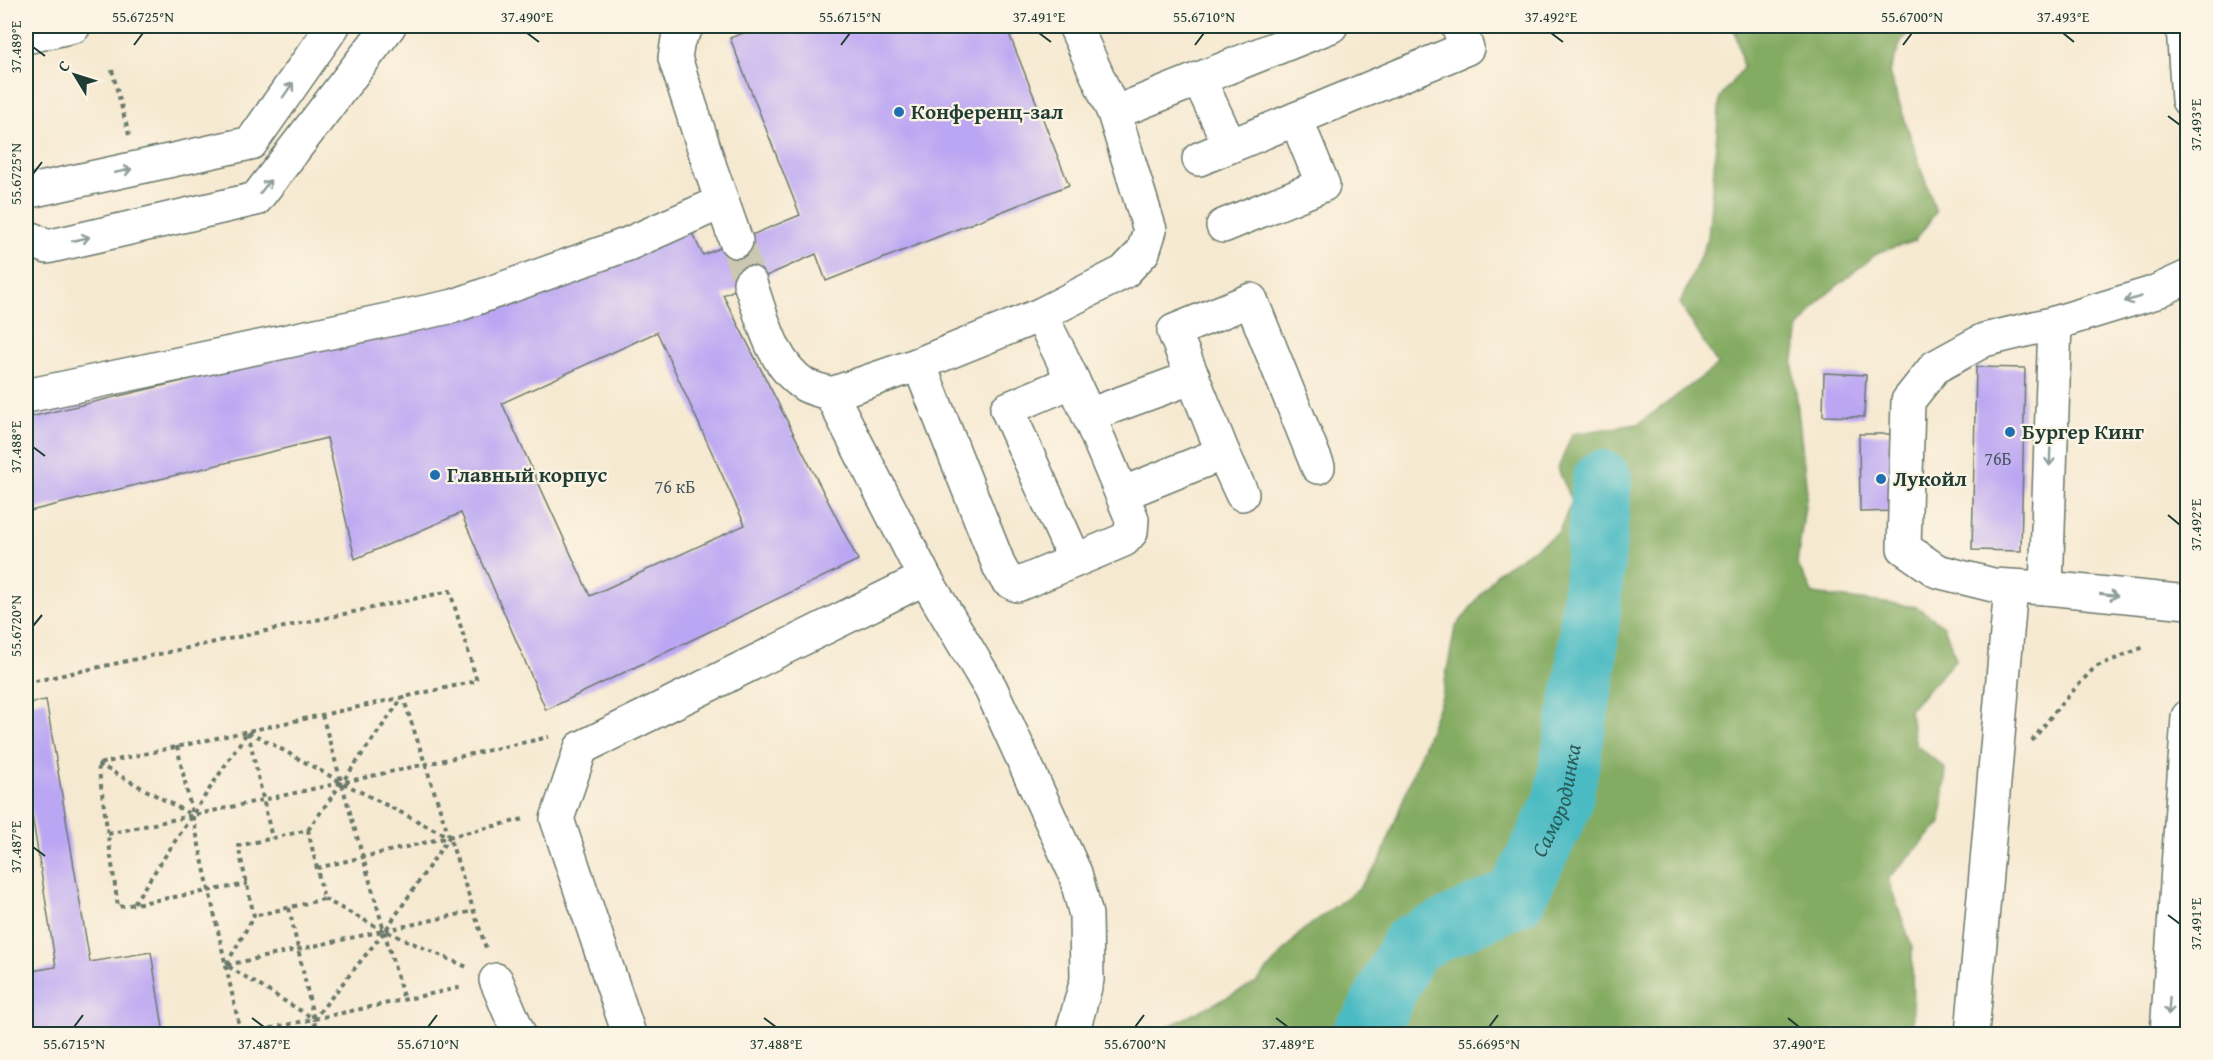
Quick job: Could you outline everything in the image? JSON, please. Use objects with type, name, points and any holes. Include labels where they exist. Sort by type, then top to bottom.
[{"type":"main road","points":[[26,37],[74,26]]},
{"type":"main road","points":[[26,192],[251,142],[333,26]]},
{"type":"main road","points":[[26,236],[47,247],[256,199],[389,26]]},
{"type":"main road","points":[[687,26],[678,39],[675,58],[736,241]]},
{"type":"main road","points":[[750,283],[776,353],[786,368],[806,386],[831,394],[920,364],[1040,315],[1124,272],[1143,252],[1150,230],[1114,113],[1076,26]]},
{"type":"main road","points":[[1114,113],[1331,26]]},
{"type":"main road","points":[[1199,159],[1467,48],[1458,26]]},
{"type":"main road","points":[[2183,26],[2187,100]]},
{"type":"main road","points":[[1199,79],[1230,146]]},
{"type":"main road","points":[[1223,226],[1323,185],[1296,119]]},
{"type":"main road","points":[[26,396],[454,306],[628,244],[722,202]]},
{"type":"main road","points":[[2187,277],[2153,293],[1984,340],[1935,367],[1908,400],[1905,549],[1938,572],[1992,585],[2187,602]]},
{"type":"main road","points":[[1242,494],[1174,331],[1251,300],[1318,467]]},
{"type":"main road","points":[[920,364],[1000,568],[1007,580],[1017,585],[1124,540],[1131,532],[1132,519],[1089,415],[1040,315]]},
{"type":"main road","points":[[2046,588],[2055,322]]},
{"type":"main road","points":[[1089,415],[1193,377]]},
{"type":"main road","points":[[1073,381],[1007,410],[1075,560]]},
{"type":"main road","points":[[831,394],[925,578],[992,689],[1075,873],[1086,915],[1088,980],[1072,1035]]},
{"type":"main road","points":[[1122,494],[1223,453]]},
{"type":"main road","points":[[629,1035],[557,819],[581,748],[925,578]]},
{"type":"main road","points":[[1972,1035],[2011,587]]},
{"type":"main road","points":[[2167,1035],[2187,717]]},
{"type":"main road","points":[[496,980],[519,1035]]},
{"type":"path","points":[[112,70],[138,168]]},
{"type":"path","points":[[26,682],[450,591],[477,681],[98,764]]},
{"type":"path","points":[[2031,742],[2060,705],[2095,667],[2144,646]]},
{"type":"path","points":[[403,697],[496,980]]},
{"type":"path","points":[[226,965],[254,916],[238,846],[308,830],[403,697]]},
{"type":"path","points":[[322,715],[404,1000]]},
{"type":"path","points":[[248,731],[449,837]]},
{"type":"path","points":[[248,731],[272,838]]},
{"type":"path","points":[[134,904],[248,731]]},
{"type":"path","points":[[108,834],[556,735],[581,748]]},
{"type":"path","points":[[177,746],[243,1035],[496,980]]},
{"type":"path","points":[[98,764],[193,815]]},
{"type":"path","points":[[98,764],[118,907],[247,884]]},
{"type":"path","points":[[317,868],[541,815],[557,819]]},
{"type":"path","points":[[308,830],[324,899]]},
{"type":"path","points":[[314,1019],[385,931],[449,837]]},
{"type":"path","points":[[254,916],[324,899],[385,931],[496,980]]},
{"type":"path","points":[[289,908],[317,1035]]},
{"type":"path","points":[[226,965],[474,911]]},
{"type":"path","points":[[226,965],[314,1019]]},
{"type":"green space","points":[[1734,26],[1916,26],[1902,40],[1889,73],[1936,212],[1915,241],[1879,252],[1821,299],[1799,328],[1793,365],[1807,492],[1797,563],[1813,594],[1917,607],[1944,626],[1956,659],[1909,710],[1916,745],[1946,769],[1941,823],[1888,879],[1912,947],[1913,1034],[1153,1034],[1256,983],[1302,931],[1358,889],[1380,861],[1442,697],[1455,628],[1498,572],[1558,533],[1572,501],[1558,469],[1572,434],[1638,424],[1718,365],[1680,304],[1708,238],[1720,97],[1743,68]]},
{"type":"building","name":"Главный корпус","points":[[762,26],[1006,26],[1069,185],[826,281],[816,254],[723,295],[858,560],[546,710],[461,513],[355,559],[327,438],[26,512],[26,418],[457,316],[690,229],[703,255],[800,215],[730,38]],"holes":[[[657,332],[745,525],[590,596],[502,403]]]},
{"type":"building","points":[[1976,367],[2025,368],[2021,551],[1972,550]]},
{"type":"building","points":[[1824,373],[1866,375],[1864,417],[1823,416]]},
{"type":"building","points":[[1859,434],[1894,434],[1894,511],[1860,512]]},
{"type":"building","points":[[46,700],[90,962],[151,952],[164,1034],[26,1034],[26,972],[56,967],[26,776],[26,704]]},
{"type":"waterway","name":"Самородинка","points":[[1362,1034],[1369,1028],[1410,945],[1517,896],[1562,805],[1585,677],[1602,480]]},
{"type":"tunnel","points":[[736,241],[750,283]]},
{"type":"place","name":"Конференц-зал","points":[[899,112]]},
{"type":"place","name":"Бургер Кинг","points":[[2010,432]]},
{"type":"place","name":"Главный корпус","points":[[435,475]]},
{"type":"place","name":"Лукойл","points":[[1881,479]]}]
